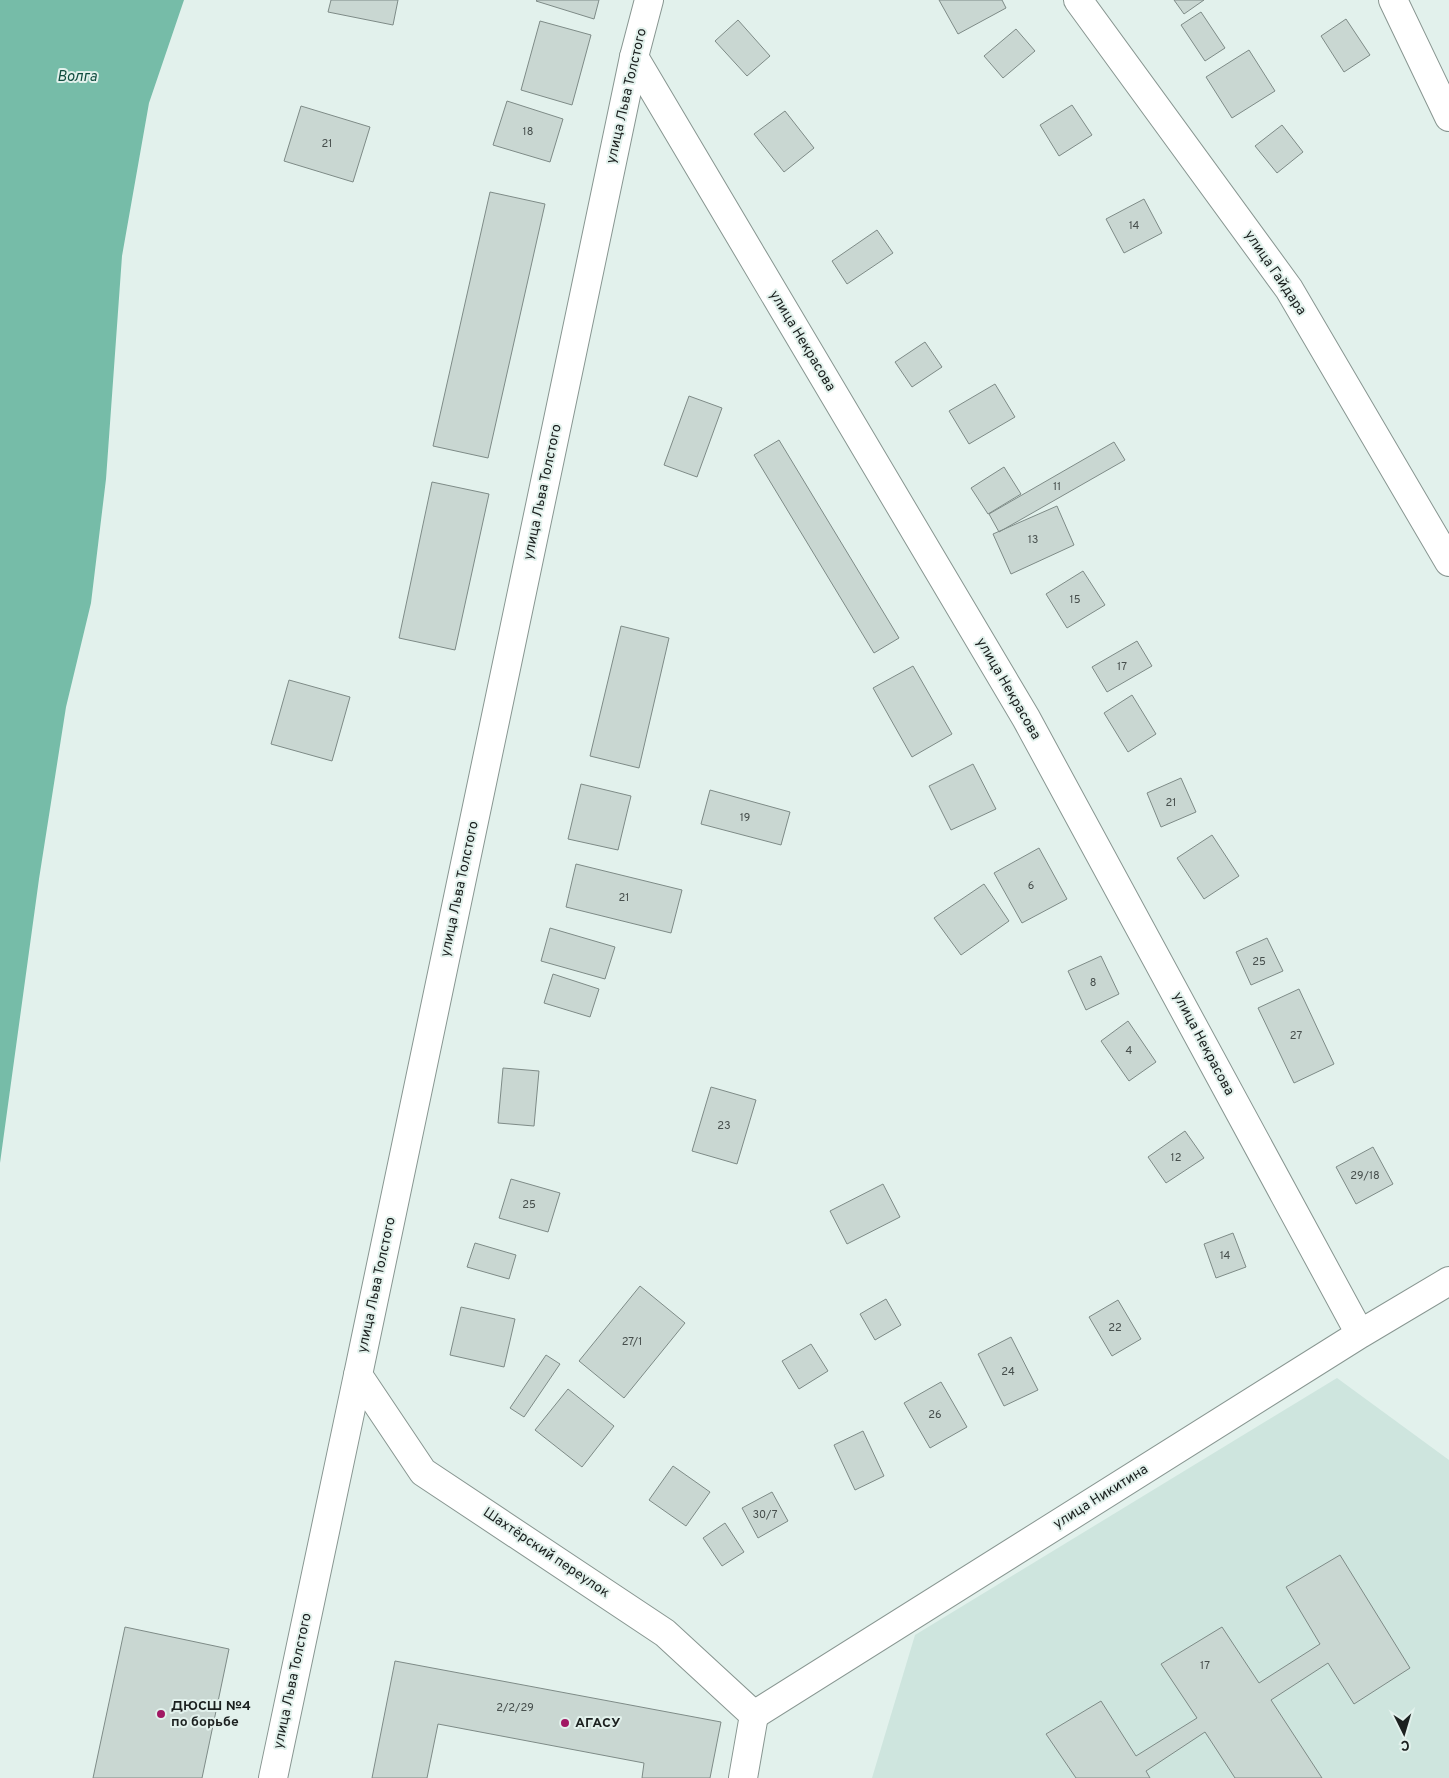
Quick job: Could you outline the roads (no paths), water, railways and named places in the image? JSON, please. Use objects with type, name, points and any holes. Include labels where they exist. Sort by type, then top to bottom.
[{"type":"street","name":"улица Льва Толстого","points":[[273,1778],[634,57],[649,0]]},
{"type":"street","name":"улица Гайдара","points":[[1078,0],[1289,289],[1449,562]]},
{"type":"street","points":[[1393,0],[1449,117]]},
{"type":"street","name":"улица Некрасова","points":[[634,57],[1026,718],[1360,1334]]},
{"type":"street","name":"улица Никитина","points":[[754,1715],[1360,1334],[1449,1281]]},
{"type":"street","name":"Шахтёрский переулок","points":[[358,1375],[423,1472],[665,1633],[754,1715]]},
{"type":"street","points":[[743,1778],[754,1715]]},
{"type":"water","name":"Волга","points":[[0,0],[184,0],[149,103],[122,256],[106,479],[91,603],[66,707],[39,879],[0,1163]]},
{"type":"place","name":"ДЮСШ №4 по борьбе","points":[[161,1714]]},
{"type":"place","name":"АГАСУ","points":[[565,1723]]}]
